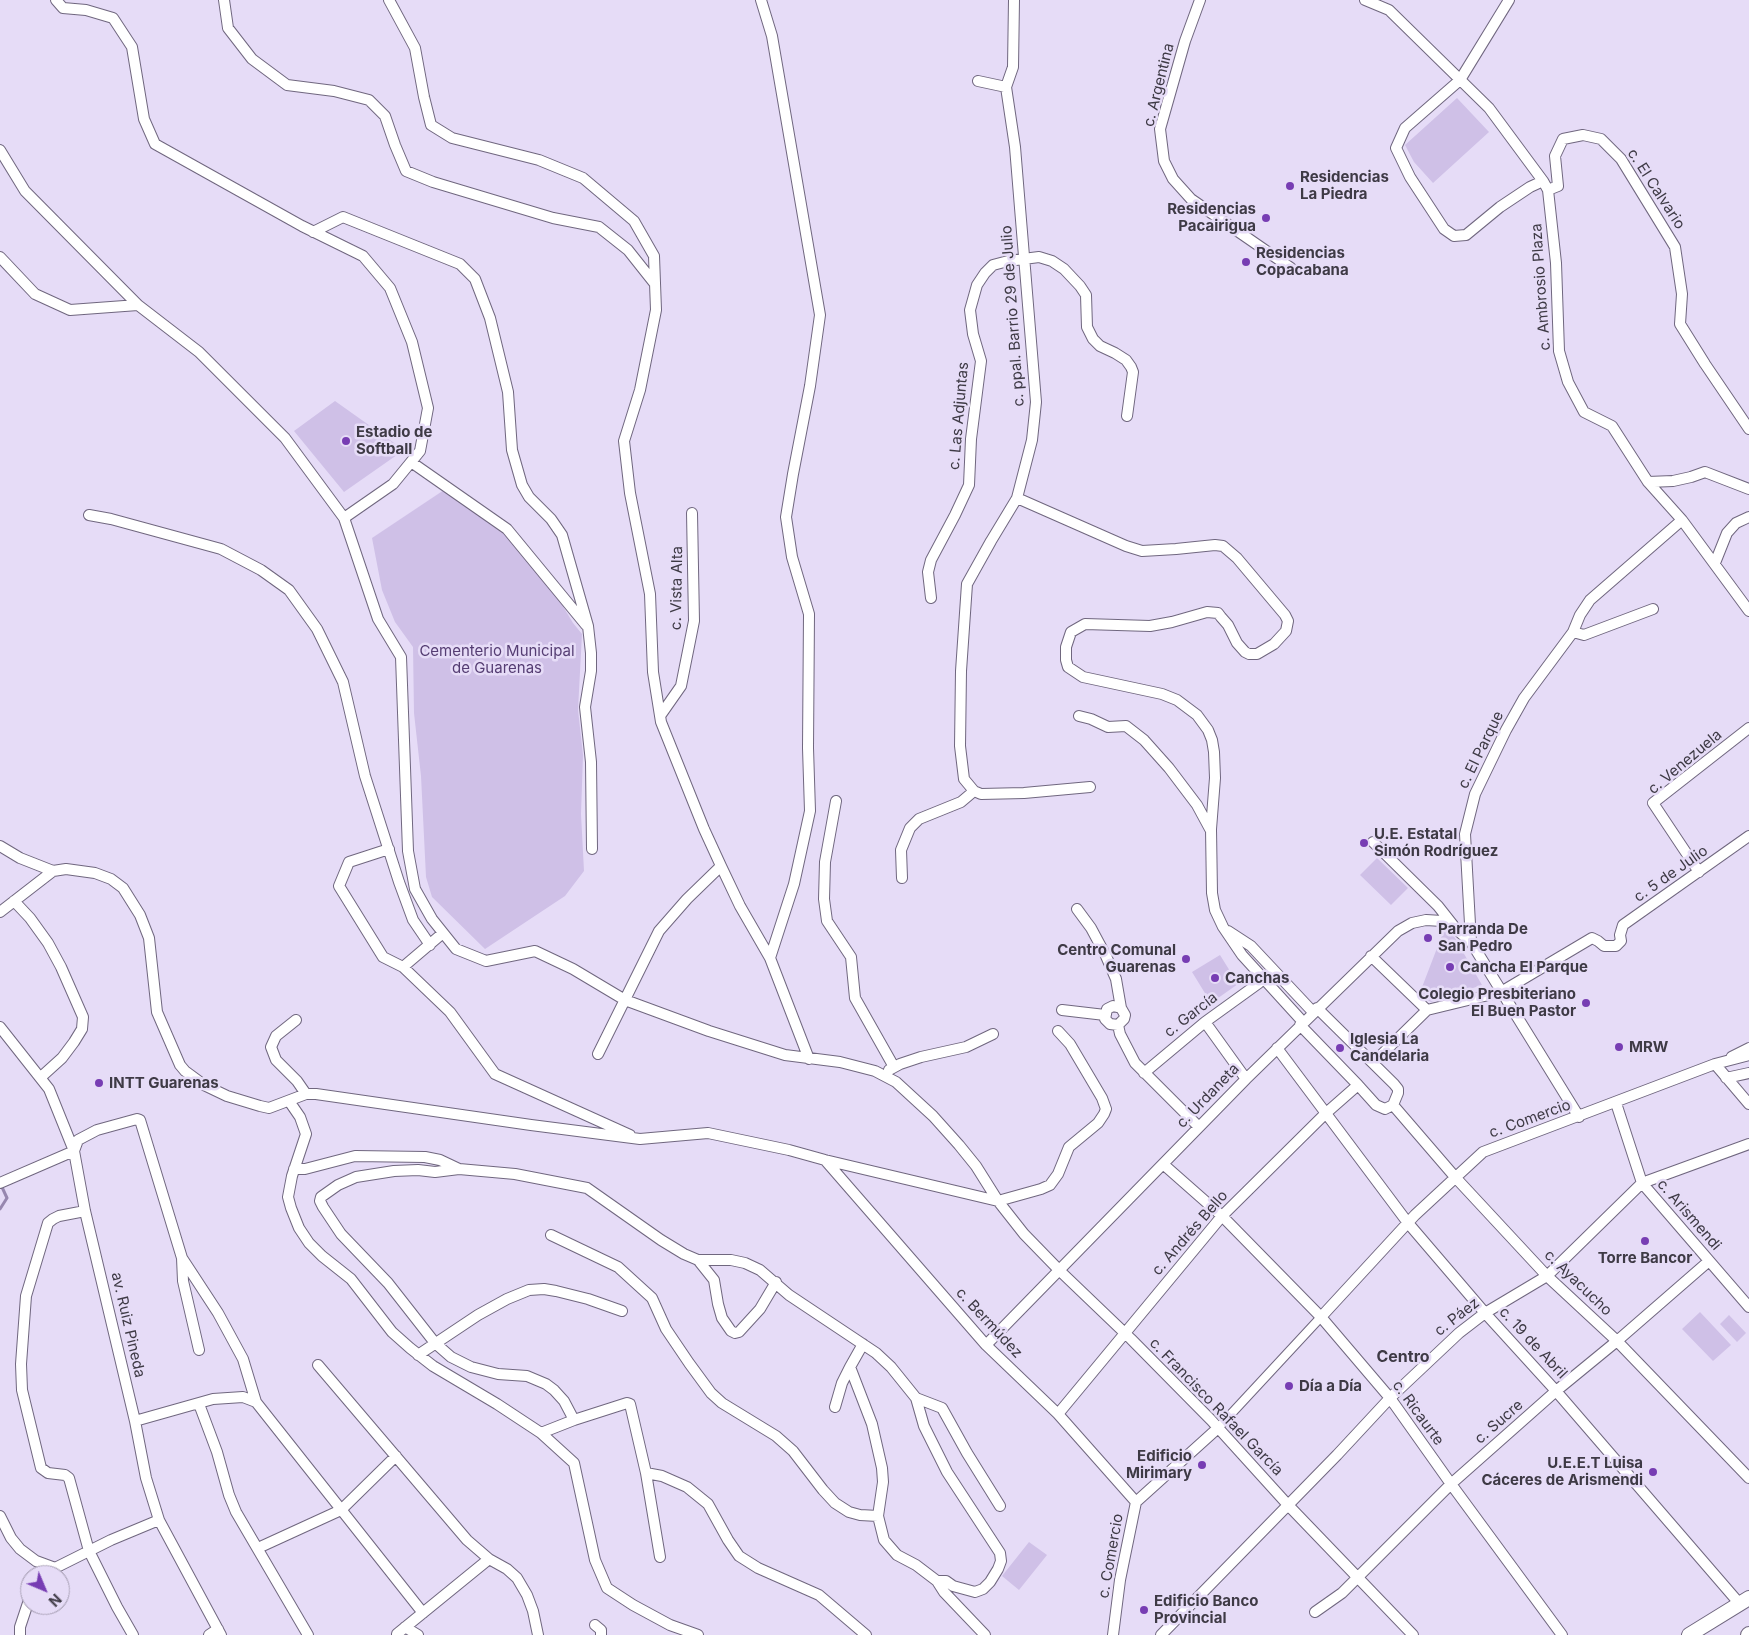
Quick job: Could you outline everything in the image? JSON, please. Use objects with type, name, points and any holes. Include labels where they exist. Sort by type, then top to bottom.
[{"type":"main road","points":[[1688,1635],[1744,1601]]},
{"type":"street","points":[[56,0],[63,8],[86,10],[113,18],[132,48],[144,119],[156,144],[313,232],[363,256],[390,288],[412,342],[428,408],[420,451],[393,484],[344,518]]},
{"type":"street","points":[[224,0],[228,28],[252,59],[288,85],[334,91],[369,100],[386,116],[406,171],[432,182],[553,218],[599,227],[628,250],[655,284]]},
{"type":"street","points":[[389,0],[415,48],[424,97],[432,125],[452,138],[539,160],[583,178],[634,221],[654,256],[656,310],[640,390],[624,441],[630,493],[650,594],[652,672],[660,722],[721,866],[740,906],[770,958],[809,1059]]},
{"type":"street","points":[[761,0],[772,36],[820,315],[810,386],[792,474],[786,517],[792,557],[809,614],[808,748],[810,812],[794,884],[770,958]]},
{"type":"street","name":"c. ppal. Barrio 29 de Julio","points":[[974,791],[964,779],[960,746],[961,671],[967,584],[991,540],[1018,498],[1032,440],[1036,402],[1015,147],[1006,87],[1013,67],[1014,0]]},
{"type":"street","name":"c. Argentina","points":[[1200,0],[1185,42],[1160,129],[1164,161],[1173,179],[1191,199],[1291,268]]},
{"type":"street","points":[[1365,0],[1389,10],[1489,108],[1545,186]]},
{"type":"street","points":[[1509,0],[1460,80],[1405,128],[1396,148],[1410,177],[1444,229],[1454,236],[1466,236],[1500,207],[1530,187],[1545,186]]},
{"type":"street","points":[[978,81],[1006,87]]},
{"type":"street","name":"c. El Calvario","points":[[1545,186],[1558,186],[1555,156],[1563,139],[1583,135],[1601,139],[1621,159],[1675,247],[1682,294],[1680,324],[1749,429]]},
{"type":"street","name":"c. Francisco Rafael García","points":[[0,150],[25,191],[138,305],[199,352],[285,438],[344,518],[378,619],[401,658],[408,851],[415,889],[432,919],[456,949],[486,961],[535,951],[573,969],[625,1000],[709,1031],[785,1055],[840,1062],[875,1071],[896,1082],[932,1116],[976,1166],[998,1201],[1024,1234],[1218,1428],[1288,1505],[1413,1635]]},
{"type":"street","name":"c. Ambrosio Plaza","points":[[1545,186],[1556,263],[1559,351],[1568,382],[1584,412],[1612,426],[1648,482],[1682,520],[1749,611]]},
{"type":"street","points":[[313,232],[343,217],[460,264],[475,279],[490,318],[508,392],[512,450],[522,485],[529,497],[551,519],[562,536],[588,626],[591,670],[585,707],[592,762],[592,849]]},
{"type":"street","points":[[0,257],[35,294],[70,310],[138,305]]},
{"type":"street","name":"c. Las Adjuntas","points":[[931,598],[928,572],[931,560],[969,485],[971,439],[981,361],[971,322],[970,310],[977,285],[985,273],[993,266],[1039,257],[1052,261],[1064,269],[1086,295],[1087,327],[1093,339],[1100,346],[1126,360],[1131,367],[1127,416]]},
{"type":"street","points":[[411,462],[507,529],[588,626]]},
{"type":"street","points":[[1648,482],[1673,481],[1705,472],[1749,489]]},
{"type":"street","points":[[1018,498],[1126,546],[1142,550],[1223,546],[1237,558],[1285,615],[1288,621],[1286,631],[1274,644],[1257,654],[1245,652],[1218,613],[1213,612],[1150,626],[1085,624],[1071,632],[1068,638],[1066,660],[1068,667],[1083,677],[1162,694],[1177,700],[1197,715],[1208,730],[1214,750],[1215,778],[1211,829],[1212,893],[1215,910],[1223,927],[1242,955],[1379,1108],[1393,1105],[1398,1089],[1250,946],[1223,927]]},
{"type":"street","name":"c. Vista Alta","points":[[660,716],[681,686],[694,621],[692,513]]},
{"type":"street","points":[[89,515],[112,519],[221,549],[261,570],[289,590],[317,629],[342,682],[365,776],[388,849],[413,920],[430,945]]},
{"type":"street","points":[[1715,563],[1726,533],[1736,523],[1749,517]]},
{"type":"street","name":"c. El Parque","points":[[1579,1117],[1471,942],[1465,834],[1475,794],[1506,730],[1524,698],[1573,632],[1580,615],[1590,600],[1682,520]]},
{"type":"street","points":[[1573,632],[1584,635],[1654,609]]},
{"type":"street","points":[[1079,716],[1108,727],[1126,726],[1144,740],[1186,790],[1211,829]]},
{"type":"street","name":"c. Venezuela","points":[[1699,872],[1653,804],[1749,729]]},
{"type":"street","points":[[902,878],[901,850],[910,828],[919,819],[961,802],[974,791],[981,794],[1024,793],[1090,787]]},
{"type":"street","points":[[836,801],[825,862],[824,899],[827,921],[851,957],[855,998],[894,1067]]},
{"type":"street","name":"c. 5 de Julio","points":[[1501,992],[1592,938],[1604,946],[1616,946],[1621,942],[1620,935],[1623,925],[1749,836]]},
{"type":"street","points":[[1373,842],[1438,906],[1457,930]]},
{"type":"street","points":[[0,846],[20,858],[53,871]]},
{"type":"street","points":[[388,849],[349,862],[339,886],[384,958],[403,967],[450,1012],[495,1074],[640,1139]]},
{"type":"street","points":[[598,1054],[659,931],[687,899],[721,866]]},
{"type":"street","points":[[0,912],[53,871],[66,869],[95,873],[110,878],[123,888],[140,915],[149,938],[157,1012],[180,1065],[204,1085],[227,1096],[260,1106],[269,1108],[306,1094],[640,1139],[708,1133],[789,1150],[998,1201],[1050,1185],[1058,1174],[1069,1147],[1098,1123],[1104,1114],[1105,1104],[1102,1098],[1070,1044],[1058,1032]]},
{"type":"street","points":[[14,901],[30,918],[48,943],[83,1017],[82,1028],[74,1042],[62,1058],[41,1077]]},
{"type":"street","points":[[1077,909],[1086,919],[1116,979],[1121,1008],[1125,1015],[1118,1025]]},
{"type":"street","name":"c. Urdaneta","points":[[986,1345],[1246,1079],[1398,931],[1412,923],[1426,920],[1442,921],[1457,930],[1471,942]]},
{"type":"street","points":[[403,967],[443,933]]},
{"type":"street","points":[[1371,956],[1427,1010]]},
{"type":"street","name":"c. García","points":[[1144,1073],[1205,1022],[1259,983]]},
{"type":"street","points":[[1373,1063],[1427,1010],[1501,992]]},
{"type":"street","points":[[1118,1025],[1107,1022],[1105,1015],[1110,1007],[1121,1008]]},
{"type":"street","points":[[1062,1010],[1105,1015]]},
{"type":"street","points":[[296,1020],[276,1036],[271,1047],[276,1060],[297,1081],[306,1094]]},
{"type":"street","points":[[1205,1022],[1246,1079]]},
{"type":"street","points":[[1118,1025],[1120,1034],[1135,1063],[1199,1127]]},
{"type":"street","name":"av. Ruiz Pineda","points":[[0,1027],[49,1089],[74,1151],[85,1211],[135,1421],[146,1478],[159,1520],[216,1633]]},
{"type":"street","points":[[882,1075],[894,1067],[921,1057],[966,1047],[993,1034]]},
{"type":"street","points":[[1749,1047],[1715,1064],[1749,1104]]},
{"type":"street","name":"c. 19 de Abril","points":[[1277,1048],[1408,1223],[1485,1314],[1744,1601]]},
{"type":"street","name":"c. Comercio","points":[[1321,1317],[1408,1223],[1483,1152],[1715,1064],[1749,1055]]},
{"type":"street","points":[[1726,1078],[1749,1073]]},
{"type":"street","name":"c. Andrés Bello","points":[[1058,1414],[1222,1216],[1325,1114],[1358,1085]]},
{"type":"street","points":[[289,1101],[300,1118],[306,1134],[294,1169],[288,1196],[299,1228],[309,1243],[354,1282],[392,1332],[418,1354],[433,1366],[542,1433],[575,1464],[595,1560],[607,1588],[670,1625],[698,1635]]},
{"type":"street","name":"c. Arismendi","points":[[1616,1103],[1642,1183],[1749,1307]]},
{"type":"street","name":"c. Ayacucho","points":[[1393,1105],[1455,1177],[1547,1276],[1617,1341],[1749,1478]]},
{"type":"street","points":[[0,1184],[74,1151],[78,1140],[97,1130],[140,1120],[182,1258],[218,1313],[243,1359],[256,1402],[423,1612]]},
{"type":"street","name":"c. Páez","points":[[1161,1635],[1390,1398],[1459,1333],[1485,1314],[1547,1276],[1642,1183],[1749,1144]]},
{"type":"street","points":[[294,1169],[305,1169],[355,1156],[425,1157],[440,1160],[459,1169]]},
{"type":"street","name":"c. Bermúdez","points":[[824,1160],[986,1345],[1058,1414],[1136,1502]]},
{"type":"street","name":"c. Ricaurte","points":[[1164,1164],[1222,1216],[1321,1317],[1390,1398],[1562,1635]]},
{"type":"street","points":[[574,1420],[564,1402],[546,1384],[527,1376],[498,1374],[471,1367],[451,1357],[435,1343],[388,1283],[341,1234],[320,1200],[325,1192],[356,1177],[370,1174],[418,1170],[435,1172],[459,1169],[515,1174],[587,1188],[661,1240],[698,1260],[723,1260],[745,1263],[760,1270],[776,1282],[789,1296],[863,1344],[891,1367],[916,1398],[924,1426],[948,1472],[1000,1554],[1001,1561],[990,1582],[975,1592],[952,1586],[946,1581],[937,1582]]},
{"type":"street","points":[[85,1211],[59,1216],[53,1218],[48,1223],[26,1296],[21,1374],[24,1401],[41,1468],[48,1473],[65,1475],[69,1478],[89,1551],[133,1635]]},
{"type":"street","points":[[551,1235],[618,1267],[652,1298],[666,1329],[711,1393],[728,1408],[776,1436],[793,1451],[835,1503],[854,1514],[878,1516]]},
{"type":"street","points":[[182,1258],[182,1281],[199,1350]]},
{"type":"street","points":[[698,1260],[714,1280],[722,1318],[731,1331],[735,1333],[739,1332],[760,1309],[776,1282]]},
{"type":"street","points":[[714,1280],[723,1260]]},
{"type":"street","name":"c. Sucre","points":[[1315,1612],[1335,1599],[1451,1484],[1556,1391],[1709,1261]]},
{"type":"street","points":[[418,1354],[500,1303],[529,1290],[544,1289],[556,1291],[588,1299],[622,1311]]},
{"type":"street","points":[[1218,1428],[1321,1317]]},
{"type":"street","points":[[835,1407],[842,1383],[863,1344]]},
{"type":"street","points":[[318,1365],[467,1540],[489,1559],[507,1569],[517,1578],[527,1595],[533,1611],[538,1635]]},
{"type":"street","points":[[850,1367],[872,1424],[882,1468],[883,1482],[878,1516],[884,1540],[897,1555],[916,1566],[937,1582],[944,1592],[985,1635]]},
{"type":"street","points":[[135,1421],[213,1400],[243,1397],[256,1402]]},
{"type":"street","points":[[916,1398],[942,1408],[1000,1506]]},
{"type":"street","points":[[542,1433],[574,1420],[629,1403],[646,1473],[660,1557]]},
{"type":"street","points":[[199,1404],[236,1512],[308,1635]]},
{"type":"street","name":"c. Comercio","points":[[1114,1635],[1120,1580],[1136,1502],[1218,1428]]},
{"type":"street","points":[[258,1548],[341,1510],[396,1456]]},
{"type":"street","points":[[646,1473],[673,1480],[687,1487],[708,1504],[728,1540],[740,1556],[758,1568],[819,1595],[866,1635]]},
{"type":"street","points":[[0,1516],[11,1538],[20,1549],[41,1565]]},
{"type":"street","points":[[62,1565],[111,1540],[159,1520]]},
{"type":"street","points":[[401,1631],[489,1559]]},
{"type":"street","points":[[20,1635],[20,1627],[24,1615]]},
{"type":"street","points":[[595,1625],[601,1630],[601,1635]]},
{"type":"street","points":[[401,1631],[418,1635]]},
{"type":"green space","points":[[1457,98],[1489,132],[1433,183],[1414,162],[1405,145]]},
{"type":"green space","name":"Estadio de Softball","points":[[335,401],[404,450],[344,492],[294,431]]},
{"type":"green space","name":"Cementerio Municipal de Guarenas","points":[[444,490],[499,528],[552,588],[573,623],[582,634],[578,710],[583,755],[581,814],[584,871],[565,896],[485,949],[432,897],[426,877],[421,776],[414,713],[413,647],[395,622],[382,590],[372,538]]},
{"type":"green space","points":[[1377,858],[1408,888],[1391,905],[1360,875]]},
{"type":"green space","name":"Cancha El Parque","points":[[1444,930],[1452,933],[1482,985],[1431,1002],[1419,995]]},
{"type":"green space","name":"Canchas","points":[[1220,955],[1238,984],[1211,1003],[1192,972]]},
{"type":"green space","points":[[1700,1312],[1731,1345],[1713,1361],[1682,1329]]},
{"type":"green space","points":[[1729,1315],[1746,1333],[1737,1342],[1720,1324]]},
{"type":"green space","points":[[1029,1542],[1047,1555],[1019,1590],[1002,1576]]},
{"type":"waterway","points":[[0,1209],[7,1198],[1,1185]]},
{"type":"place","name":"Residencias La Piedra","points":[[1290,186]]},
{"type":"place","name":"Residencias Pacairigua","points":[[1266,218]]},
{"type":"place","name":"Residencias Copacabana","points":[[1246,262]]},
{"type":"place","name":"Estadio de Softball","points":[[346,441]]},
{"type":"place","name":"U.E. Estatal Simón Rodríguez","points":[[1364,843]]},
{"type":"place","name":"Parranda De San Pedro","points":[[1428,938]]},
{"type":"place","name":"Centro Comunal Guarenas","points":[[1186,959]]},
{"type":"place","name":"Cancha El Parque","points":[[1450,967]]},
{"type":"place","name":"Canchas","points":[[1215,978]]},
{"type":"place","name":"Colegio Presbiteriano El Buen Pastor","points":[[1586,1003]]},
{"type":"place","name":"MRW","points":[[1619,1047]]},
{"type":"place","name":"Iglesia La Candelaria","points":[[1340,1048]]},
{"type":"place","name":"INTT Guarenas","points":[[99,1083]]},
{"type":"place","name":"Torre Bancor","points":[[1645,1241]]},
{"type":"place","name":"Día a Día","points":[[1289,1386]]},
{"type":"place","name":"Edificio Mirimary","points":[[1202,1465]]},
{"type":"place","name":"U.E.E.T Luisa Cáceres de Arismendi","points":[[1653,1472]]},
{"type":"place","name":"Edificio Banco Provincial","points":[[1144,1610]]},
{"type":"district","name":"Centro","points":[[1403,1357]]}]
